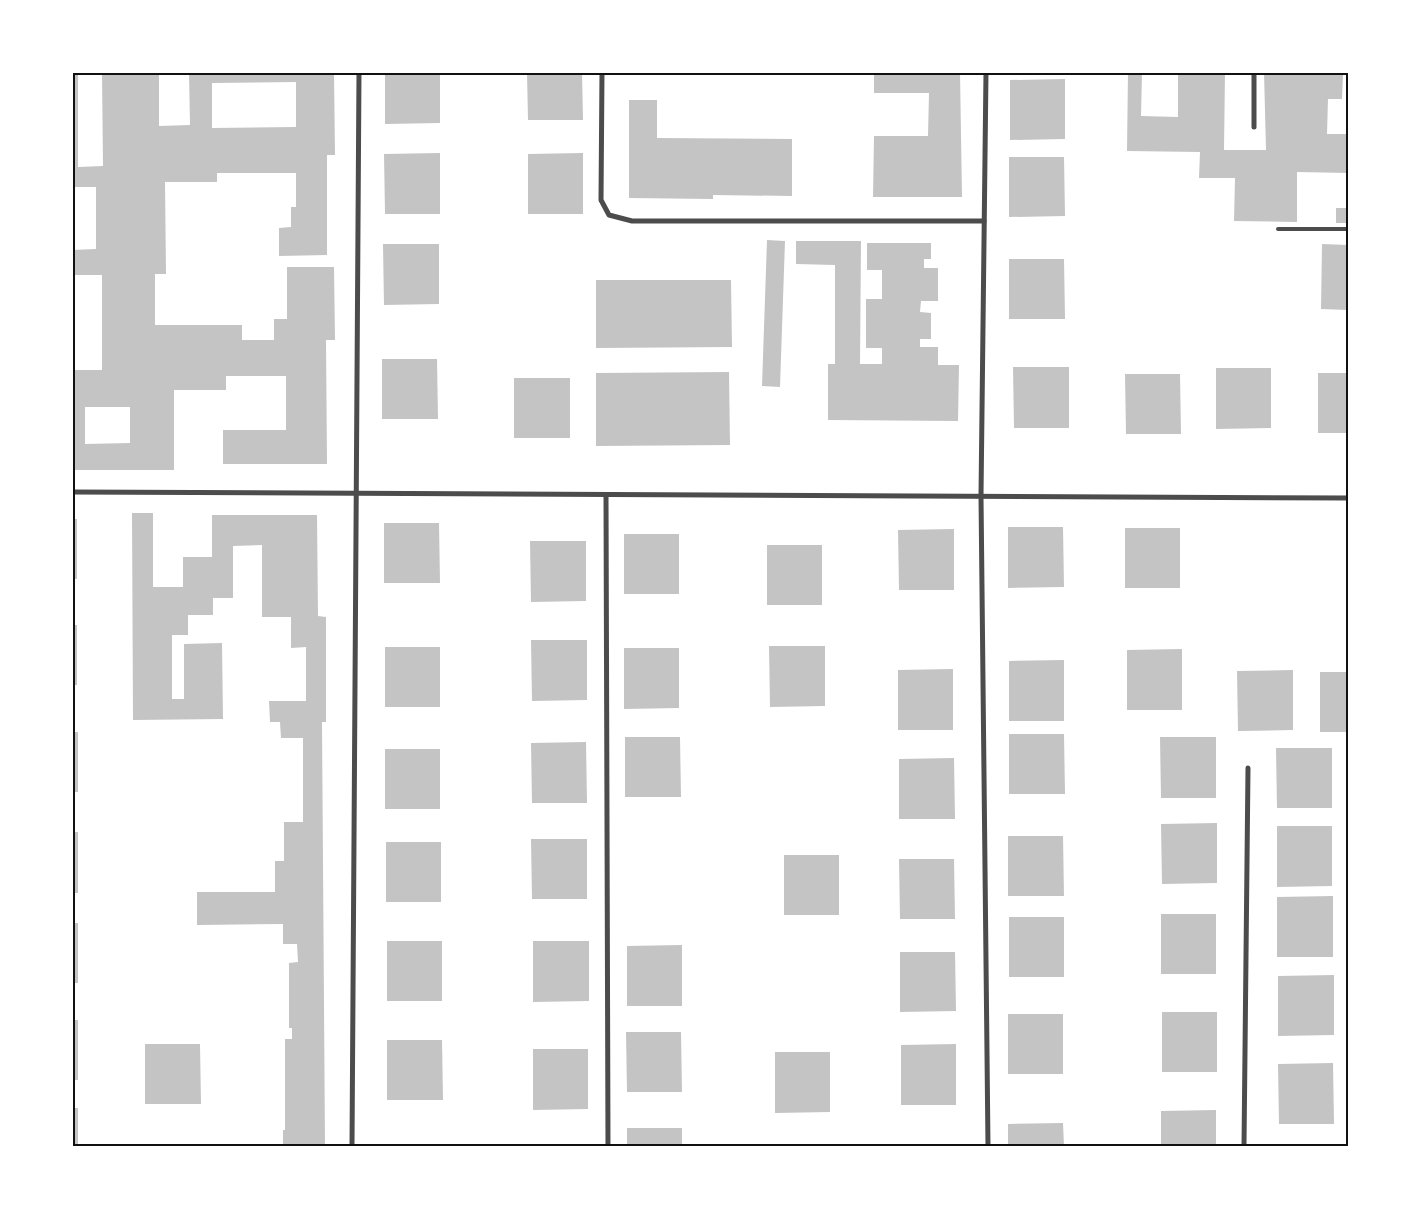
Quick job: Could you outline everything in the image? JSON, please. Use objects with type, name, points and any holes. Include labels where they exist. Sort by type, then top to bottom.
[{"type":"street","points":[[352,1146],[355,492],[360,72]]},
{"type":"street","points":[[602,72],[601,200],[609,215],[632,221],[984,221]]},
{"type":"street","points":[[986,72],[981,496],[988,1146]]},
{"type":"street","points":[[1254,72],[1254,127]]},
{"type":"street","points":[[72,492],[1348,498]]},
{"type":"street","points":[[606,495],[608,1146]]},
{"type":"street","points":[[1244,1146],[1248,768]]},
{"type":"lane","points":[[1278,229],[1348,229]]},
{"type":"building","points":[[72,72],[78,72],[78,167],[103,166],[102,72],[159,72],[159,126],[190,125],[189,72],[334,72],[335,155],[327,155],[327,255],[279,256],[279,228],[291,227],[291,207],[296,207],[296,173],[217,173],[217,182],[165,182],[166,274],[155,274],[155,325],[242,325],[242,340],[274,340],[274,319],[287,319],[287,267],[334,267],[335,340],[326,340],[327,464],[223,464],[223,430],[286,430],[286,376],[226,376],[226,390],[174,390],[174,470],[72,470],[72,370],[102,370],[102,275],[72,275],[72,250],[96,249],[96,187],[72,187]],"holes":[[[296,82],[296,127],[212,128],[212,83]],[[85,407],[130,407],[130,443],[85,444]]]},
{"type":"building","points":[[385,72],[440,72],[440,123],[385,124]]},
{"type":"building","points":[[527,72],[582,72],[583,120],[528,120]]},
{"type":"building","points":[[668,72],[722,72],[722,74],[668,74]]},
{"type":"building","points":[[874,72],[960,72],[962,197],[873,197],[874,136],[928,136],[929,93],[874,93]]},
{"type":"building","points":[[1128,72],[1142,72],[1141,116],[1178,117],[1178,72],[1225,72],[1224,150],[1266,150],[1264,72],[1343,75],[1342,99],[1328,99],[1327,134],[1348,134],[1348,173],[1297,172],[1297,222],[1234,221],[1235,178],[1199,178],[1200,152],[1127,151]]},
{"type":"building","points":[[1065,79],[1065,139],[1010,140],[1010,80]]},
{"type":"building","points":[[629,100],[657,100],[657,138],[792,139],[792,196],[713,195],[713,199],[629,198]]},
{"type":"building","points":[[440,153],[440,214],[385,214],[384,154]]},
{"type":"building","points":[[583,153],[583,214],[528,214],[528,154]]},
{"type":"building","points":[[1009,157],[1064,157],[1065,216],[1009,217]]},
{"type":"building","points":[[1336,208],[1348,208],[1348,223],[1336,223]]},
{"type":"building","points":[[767,240],[785,241],[780,387],[762,386]]},
{"type":"building","points":[[796,241],[861,241],[860,364],[882,364],[882,348],[866,348],[866,299],[882,299],[882,270],[867,270],[867,243],[931,243],[931,259],[924,259],[924,268],[938,268],[938,301],[921,301],[920,312],[931,313],[931,339],[920,339],[920,347],[938,347],[938,365],[959,365],[958,421],[828,420],[828,364],[835,364],[835,265],[796,264]]},
{"type":"building","points":[[383,244],[439,244],[439,304],[384,305]]},
{"type":"building","points":[[1322,244],[1348,245],[1348,310],[1321,309]]},
{"type":"building","points":[[1009,259],[1064,259],[1065,319],[1009,319]]},
{"type":"building","points":[[596,280],[731,280],[732,347],[596,348]]},
{"type":"building","points":[[382,359],[437,359],[438,419],[382,419]]},
{"type":"building","points":[[1013,367],[1069,367],[1069,428],[1014,428]]},
{"type":"building","points":[[1216,368],[1271,368],[1271,428],[1216,429]]},
{"type":"building","points":[[729,372],[730,445],[596,446],[596,373]]},
{"type":"building","points":[[1318,373],[1348,373],[1348,433],[1318,433]]},
{"type":"building","points":[[1125,374],[1180,374],[1181,434],[1126,434]]},
{"type":"building","points":[[514,378],[570,378],[570,438],[514,438]]},
{"type":"building","points":[[132,513],[153,513],[153,587],[183,587],[183,557],[212,557],[212,515],[317,515],[318,616],[326,617],[326,722],[322,722],[325,1146],[283,1146],[283,1130],[285,1130],[285,1039],[292,1039],[292,1028],[289,1028],[289,963],[298,962],[297,944],[283,944],[283,924],[197,925],[197,892],[275,892],[275,861],[284,861],[284,822],[303,822],[303,738],[281,738],[280,722],[270,722],[269,701],[306,701],[306,647],[291,648],[291,617],[262,617],[262,545],[233,546],[233,598],[213,598],[213,615],[188,615],[188,635],[172,635],[172,699],[184,699],[184,644],[222,643],[223,719],[133,720]]},
{"type":"building","points":[[72,519],[77,519],[77,579],[72,579]]},
{"type":"building","points":[[384,523],[439,523],[440,583],[384,583]]},
{"type":"building","points":[[1008,527],[1063,527],[1064,587],[1008,588]]},
{"type":"building","points":[[1125,528],[1180,528],[1180,588],[1125,588]]},
{"type":"building","points":[[954,529],[954,590],[899,590],[898,530]]},
{"type":"building","points":[[624,534],[679,534],[679,594],[624,594]]},
{"type":"building","points":[[530,541],[586,541],[586,601],[531,602]]},
{"type":"building","points":[[767,545],[822,545],[822,605],[767,605]]},
{"type":"building","points":[[72,625],[77,625],[77,685],[72,685]]},
{"type":"building","points":[[531,640],[587,640],[587,700],[532,701]]},
{"type":"building","points":[[769,646],[825,646],[825,706],[770,707]]},
{"type":"building","points":[[385,647],[440,647],[440,707],[385,707]]},
{"type":"building","points":[[624,648],[679,648],[679,708],[624,709]]},
{"type":"building","points":[[1182,649],[1182,710],[1127,710],[1127,650]]},
{"type":"building","points":[[1064,660],[1064,721],[1009,721],[1009,661]]},
{"type":"building","points":[[953,669],[953,730],[898,730],[898,670]]},
{"type":"building","points":[[1293,670],[1293,730],[1238,731],[1237,671]]},
{"type":"building","points":[[1320,672],[1348,672],[1348,732],[1320,732]]},
{"type":"building","points":[[72,732],[78,732],[78,792],[72,792]]},
{"type":"building","points":[[1009,734],[1064,734],[1065,794],[1009,794]]},
{"type":"building","points":[[625,737],[680,737],[681,797],[625,797]]},
{"type":"building","points":[[1160,737],[1216,737],[1216,798],[1161,798]]},
{"type":"building","points":[[586,742],[587,803],[532,803],[531,743]]},
{"type":"building","points":[[1276,748],[1332,748],[1332,808],[1277,808]]},
{"type":"building","points":[[385,749],[440,749],[440,809],[385,809]]},
{"type":"building","points":[[954,758],[955,819],[899,819],[899,759]]},
{"type":"building","points":[[1217,823],[1217,883],[1162,884],[1161,824]]},
{"type":"building","points":[[1277,826],[1332,826],[1332,886],[1277,887]]},
{"type":"building","points":[[72,832],[78,832],[78,893],[72,893]]},
{"type":"building","points":[[1008,836],[1063,836],[1064,896],[1008,896]]},
{"type":"building","points":[[531,839],[587,839],[587,899],[532,899]]},
{"type":"building","points":[[386,842],[441,842],[441,902],[386,902]]},
{"type":"building","points":[[784,855],[839,855],[839,915],[784,915]]},
{"type":"building","points":[[899,859],[954,859],[955,919],[900,919]]},
{"type":"building","points":[[1333,896],[1333,957],[1277,957],[1277,897]]},
{"type":"building","points":[[1161,914],[1216,914],[1216,974],[1161,974]]},
{"type":"building","points":[[1009,917],[1064,917],[1064,977],[1009,977]]},
{"type":"building","points":[[72,923],[78,923],[78,983],[72,983]]},
{"type":"building","points":[[387,941],[442,941],[442,1001],[387,1001]]},
{"type":"building","points":[[533,941],[589,941],[589,1001],[533,1002]]},
{"type":"building","points":[[682,945],[682,1006],[627,1006],[627,946]]},
{"type":"building","points":[[900,952],[955,952],[956,1011],[900,1012]]},
{"type":"building","points":[[1334,975],[1334,1035],[1278,1036],[1278,976]]},
{"type":"building","points":[[1162,1012],[1217,1012],[1217,1072],[1162,1072]]},
{"type":"building","points":[[1008,1014],[1063,1014],[1063,1074],[1008,1074]]},
{"type":"building","points":[[72,1020],[78,1020],[78,1080],[72,1080]]},
{"type":"building","points":[[626,1032],[681,1032],[682,1092],[627,1092]]},
{"type":"building","points":[[387,1040],[442,1040],[443,1100],[387,1100]]},
{"type":"building","points":[[145,1044],[200,1044],[201,1104],[145,1104]]},
{"type":"building","points":[[956,1044],[956,1105],[901,1105],[901,1045]]},
{"type":"building","points":[[533,1049],[588,1049],[588,1109],[533,1110]]},
{"type":"building","points":[[775,1052],[830,1052],[830,1112],[775,1113]]},
{"type":"building","points":[[1333,1063],[1334,1124],[1279,1124],[1278,1064]]},
{"type":"building","points":[[72,1108],[78,1108],[78,1146],[72,1146]]},
{"type":"building","points":[[1216,1110],[1216,1146],[1161,1146],[1161,1111]]},
{"type":"building","points":[[1063,1123],[1064,1146],[1008,1146],[1008,1124]]},
{"type":"building","points":[[627,1128],[682,1128],[682,1146],[627,1146]]}]
